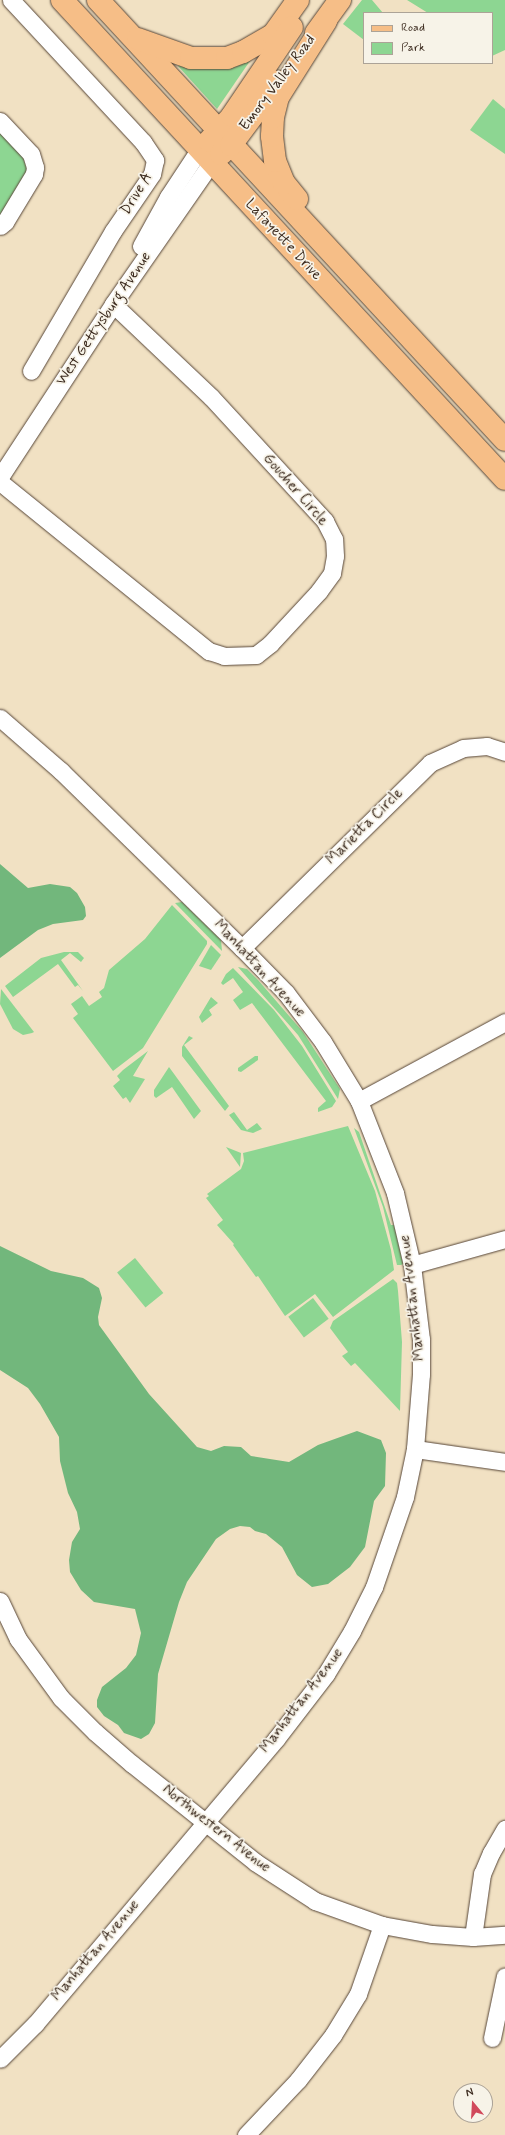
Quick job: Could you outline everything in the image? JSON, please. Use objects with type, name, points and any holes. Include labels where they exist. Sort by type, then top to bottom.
[{"type":"main road","name":"Lafayette Drive","points":[[62,0],[205,157],[505,479]]},
{"type":"main road","name":"Lafayette Drive","points":[[98,0],[505,440]]},
{"type":"main road","points":[[130,36],[172,53],[191,58],[227,58],[243,52],[273,35],[298,0]]},
{"type":"main road","name":"Emory Valley Road","points":[[225,138],[232,116],[311,0]]},
{"type":"main road","name":"Emory Valley Road","points":[[205,157],[225,138],[300,52],[326,21],[340,0]]},
{"type":"main road","points":[[326,21],[278,97],[272,136],[279,173],[297,199],[457,372],[471,403]]},
{"type":"street","name":"Drive A","points":[[11,0],[143,142],[155,160],[152,174],[113,231],[31,371]]},
{"type":"street","points":[[0,121],[31,154],[35,167],[30,181],[5,222],[0,226]]},
{"type":"street","name":"West Gettysburg Avenue","points":[[0,477],[113,304],[168,197],[205,157]]},
{"type":"street","name":"Goucher Circle","points":[[0,482],[209,651],[224,656],[256,655],[270,644],[319,591],[332,573],[335,556],[334,539],[325,521],[211,397],[113,304]]},
{"type":"street","name":"Manhattan Avenue","points":[[0,718],[61,771],[242,948],[286,993],[324,1042],[359,1101],[395,1192],[412,1265],[421,1339],[420,1403],[415,1449],[405,1497],[374,1587],[352,1631],[326,1674],[294,1715],[35,2024],[0,2059]]},
{"type":"street","name":"Marietta Circle","points":[[242,948],[430,763],[463,748],[487,746],[505,752]]},
{"type":"street","points":[[359,1101],[505,1022]]},
{"type":"street","points":[[412,1265],[505,1239]]},
{"type":"street","points":[[415,1449],[505,1462]]},
{"type":"street","name":"Northwestern Avenue","points":[[0,1601],[18,1639],[61,1698],[95,1732],[255,1862],[315,1901],[382,1925],[432,1934],[473,1937],[505,1935]]},
{"type":"street","points":[[473,1937],[482,1874],[505,1829]]},
{"type":"street","points":[[246,2135],[298,2080],[333,2035],[358,1994],[382,1925]]},
{"type":"street","points":[[492,2038],[505,1976]]},
{"type":"green space","points":[[362,0],[372,0],[382,12],[363,12],[363,39],[343,24]]},
{"type":"green space","points":[[407,0],[505,0],[505,50],[493,56],[493,12],[426,12]]},
{"type":"green space","points":[[252,58],[217,109],[178,66],[179,65]]},
{"type":"green space","points":[[493,99],[505,109],[505,154],[470,130]]},
{"type":"green space","points":[[0,133],[23,157],[27,170],[0,215]]},
{"type":"green space","points":[[0,864],[28,888],[50,884],[70,887],[77,893],[85,907],[86,916],[83,920],[53,924],[38,930],[0,958]]},
{"type":"green space","points":[[182,902],[221,940],[222,951],[175,903]]},
{"type":"green space","points":[[172,905],[207,941],[207,944],[143,1048],[113,1071],[73,1018],[78,1014],[71,1004],[82,996],[89,1006],[102,997],[99,992],[104,988],[109,970],[145,939]]},
{"type":"green space","points":[[211,945],[221,955],[211,970],[199,966]]},
{"type":"green space","points":[[64,952],[78,952],[84,958],[81,962],[70,953],[61,960],[83,991],[78,985],[75,987],[58,964],[13,997],[5,986],[41,958]]},
{"type":"green space","points":[[238,967],[247,969],[258,980],[303,1032],[340,1089],[338,1099],[298,1035]]},
{"type":"green space","points":[[233,968],[274,1010],[302,1046],[336,1101],[332,1107],[318,1112],[318,1108],[326,1101],[252,1003],[240,1010],[233,1000],[243,992],[233,978],[223,985],[221,983],[226,974]]},
{"type":"green space","points":[[1,989],[34,1032],[23,1035],[13,1029],[0,1004]]},
{"type":"green space","points":[[211,997],[218,1003],[209,1010],[212,1015],[202,1023],[199,1017]]},
{"type":"green space","points":[[189,1036],[193,1038],[184,1045],[229,1106],[225,1111],[182,1056],[182,1047]]},
{"type":"green space","points":[[148,1051],[133,1076],[145,1079],[130,1103],[126,1097],[123,1099],[113,1086],[120,1080],[117,1076],[123,1070]]},
{"type":"green space","points":[[255,1056],[258,1056],[258,1060],[241,1072],[238,1071],[238,1068]]},
{"type":"green space","points":[[169,1067],[201,1111],[194,1119],[172,1087],[156,1098],[154,1096],[154,1090]]},
{"type":"green space","points":[[234,1112],[247,1130],[257,1123],[262,1129],[253,1133],[241,1130],[229,1115]]},
{"type":"green space","points":[[348,1126],[375,1191],[391,1250],[394,1270],[333,1317],[315,1294],[285,1316],[258,1276],[256,1277],[233,1245],[234,1244],[217,1225],[223,1220],[206,1198],[209,1196],[207,1194],[241,1169],[244,1161],[243,1153]]},
{"type":"green space","points":[[354,1128],[359,1132],[391,1225],[394,1225],[403,1264],[401,1265],[397,1265],[383,1207]]},
{"type":"green space","points":[[226,1147],[241,1153],[240,1167]]},
{"type":"green space","points":[[0,1246],[51,1271],[83,1278],[99,1288],[102,1298],[98,1317],[99,1325],[149,1394],[197,1447],[211,1451],[224,1446],[241,1447],[251,1456],[289,1462],[318,1445],[357,1431],[381,1440],[386,1453],[385,1486],[374,1501],[365,1547],[350,1567],[328,1584],[312,1587],[297,1575],[282,1547],[266,1534],[255,1531],[250,1527],[240,1526],[230,1529],[216,1539],[187,1582],[179,1602],[158,1674],[155,1723],[149,1734],[141,1739],[124,1733],[118,1725],[104,1716],[97,1707],[97,1700],[102,1687],[126,1668],[136,1655],[141,1633],[135,1609],[94,1602],[81,1590],[70,1572],[69,1560],[72,1542],[80,1529],[77,1512],[68,1493],[60,1461],[59,1437],[40,1404],[28,1388],[0,1370]]},
{"type":"green space","points":[[135,1258],[163,1293],[145,1307],[117,1272]]},
{"type":"green space","points":[[393,1279],[397,1283],[402,1342],[400,1411],[355,1363],[351,1366],[342,1356],[348,1352],[330,1328],[333,1321]]},
{"type":"green space","points":[[313,1298],[329,1319],[304,1337],[288,1317]]}]
